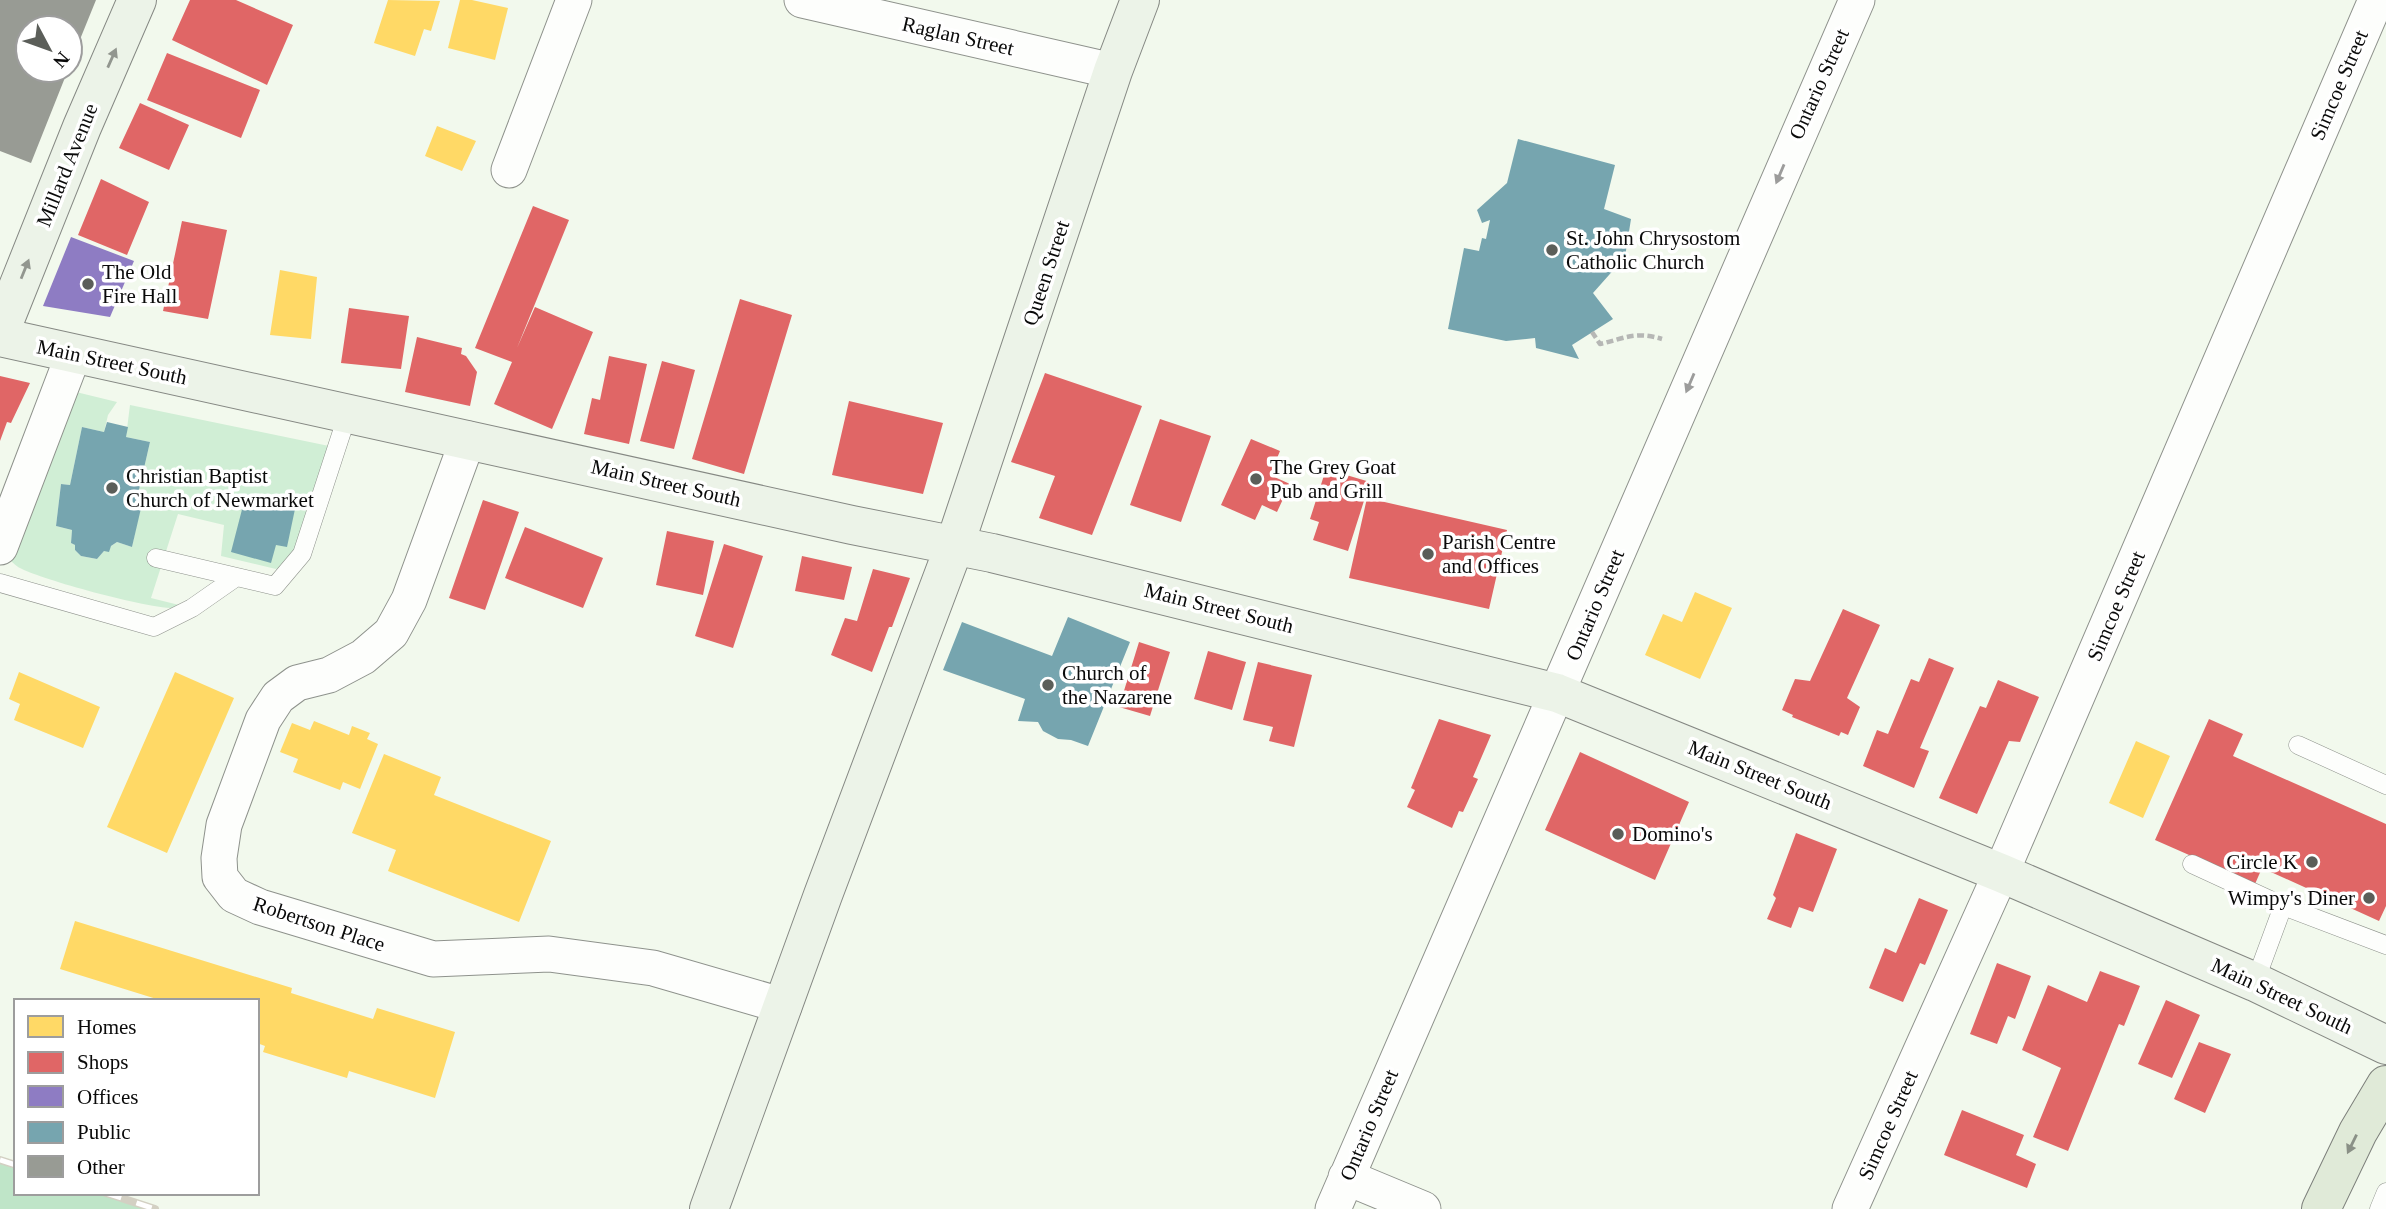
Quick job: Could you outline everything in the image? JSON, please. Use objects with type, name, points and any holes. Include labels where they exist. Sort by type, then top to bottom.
[{"type":"main road","name":"Millard Avenue","points":[[0,335],[82,127],[137,0]]},
{"type":"main road","name":"Queen Street","points":[[709,1209],[954,547],[1113,71],[1140,0]]},
{"type":"main road","name":"Main Street South","points":[[0,335],[954,547],[992,553],[1557,693],[2001,873],[2255,982],[2386,1045]]},
{"type":"main road","points":[[2320,1209],[2358,1132],[2386,1085]]},
{"type":"street","points":[[509,170],[575,0]]},
{"type":"street","name":"Raglan Street","points":[[802,0],[1113,71]]},
{"type":"street","name":"Ontario Street","points":[[1333,1209],[1857,0]]},
{"type":"street","name":"Simcoe Street","points":[[1850,1209],[2001,873],[2376,0]]},
{"type":"street","points":[[0,547],[74,353]]},
{"type":"street","name":"Robertson Place","points":[[468,439],[409,600],[391,633],[363,657],[329,675],[297,683],[278,697],[263,720],[224,825],[219,858],[220,877],[234,895],[260,907],[433,959],[549,954],[653,968],[784,1006]]},
{"type":"street","points":[[1346,1177],[1423,1209]]},
{"type":"lane","points":[[156,558],[275,586],[302,554],[348,413]]},
{"type":"lane","points":[[0,583],[154,627],[192,608],[235,578]]},
{"type":"lane","points":[[2298,745],[2386,785]]},
{"type":"lane","points":[[2192,864],[2283,906],[2386,945]]},
{"type":"lane","points":[[2255,982],[2283,906]]},
{"type":"lane","points":[[2379,1209],[2386,1192]]},
{"type":"path","points":[[1592,332],[1600,344],[1633,334],[1662,339]]},
{"type":"green space","points":[[76,392],[117,402],[108,415],[104,432],[82,427],[70,485],[61,484],[56,526],[72,530],[71,543],[81,556],[97,559],[117,542],[132,547],[141,504],[136,503],[150,442],[126,437],[130,405],[329,446],[292,560],[276,569],[221,556],[224,525],[178,514],[151,598],[187,607],[157,606],[106,596],[54,581],[17,566],[9,559]]},
{"type":"green space","points":[[0,1160],[14,1164],[14,1195],[109,1195],[153,1209],[0,1209]]},
{"type":"building: Homes","points":[[388,0],[440,1],[431,31],[424,29],[415,56],[374,43]]},
{"type":"building: Homes","points":[[460,0],[508,8],[495,60],[448,48]]},
{"type":"building: Homes","points":[[437,126],[476,141],[462,171],[425,156]]},
{"type":"building: Homes","points":[[280,270],[317,277],[311,339],[270,335]]},
{"type":"building: Homes","points":[[1695,592],[1732,608],[1700,679],[1645,655],[1663,614],[1682,622]]},
{"type":"building: Homes","points":[[19,672],[100,707],[83,748],[14,720],[20,704],[9,699]]},
{"type":"building: Homes","points":[[175,672],[234,698],[167,853],[107,827]]},
{"type":"building: Homes","points":[[314,721],[349,735],[352,726],[370,733],[367,739],[378,744],[360,789],[343,782],[340,790],[293,772],[298,759],[280,752],[292,723],[310,730]]},
{"type":"building: Homes","points":[[2136,741],[2170,756],[2143,818],[2109,803]]},
{"type":"building: Homes","points":[[384,754],[441,777],[434,795],[551,841],[519,922],[388,871],[396,850],[352,833]]},
{"type":"building: Homes","points":[[75,921],[292,988],[291,993],[373,1019],[377,1008],[455,1032],[435,1098],[349,1071],[347,1078],[263,1052],[265,1046],[259,1044],[259,999],[157,999],[60,969]]},
{"type":"building: Shops","points":[[190,0],[236,0],[293,25],[267,85],[172,40]]},
{"type":"building: Shops","points":[[167,53],[260,90],[241,138],[147,100]]},
{"type":"building: Shops","points":[[140,103],[189,125],[169,170],[119,148]]},
{"type":"building: Shops","points":[[101,179],[149,202],[127,255],[78,235]]},
{"type":"building: Shops","points":[[533,206],[569,220],[517,348],[535,307],[593,332],[552,429],[494,404],[512,362],[475,348]]},
{"type":"building: Shops","points":[[182,221],[227,230],[208,319],[163,311]]},
{"type":"building: Shops","points":[[740,299],[792,315],[744,474],[692,459]]},
{"type":"building: Shops","points":[[349,308],[409,316],[401,369],[341,363]]},
{"type":"building: Shops","points":[[417,337],[462,348],[461,354],[466,356],[477,372],[470,406],[405,392]]},
{"type":"building: Shops","points":[[609,356],[647,364],[629,444],[584,434],[592,398],[600,400]]},
{"type":"building: Shops","points":[[662,361],[695,370],[674,449],[640,441]]},
{"type":"building: Shops","points":[[1045,373],[1142,406],[1092,535],[1039,518],[1055,476],[1011,462]]},
{"type":"building: Shops","points":[[0,376],[30,383],[11,423],[7,422],[0,441]]},
{"type":"building: Shops","points":[[849,401],[943,423],[923,494],[832,475]]},
{"type":"building: Shops","points":[[1160,419],[1211,436],[1181,522],[1130,505]]},
{"type":"building: Shops","name":"The Grey Goat Pub and Grill","points":[[1251,439],[1280,451],[1270,475],[1290,484],[1277,512],[1262,505],[1255,520],[1221,505]]},
{"type":"building: Shops","points":[[1326,469],[1370,482],[1348,551],[1313,540],[1319,522],[1310,519]]},
{"type":"building: Shops","name":"Parish Centre and Offices","points":[[1367,498],[1507,530],[1489,609],[1349,578]]},
{"type":"building: Shops","points":[[483,500],[519,512],[485,610],[449,598]]},
{"type":"building: Shops","points":[[525,527],[603,558],[583,608],[505,578]]},
{"type":"building: Shops","points":[[667,531],[714,541],[703,595],[656,585]]},
{"type":"building: Shops","points":[[724,544],[763,556],[733,648],[695,636]]},
{"type":"building: Shops","points":[[802,556],[852,567],[844,600],[795,591]]},
{"type":"building: Shops","points":[[873,569],[910,578],[872,672],[831,655],[845,618],[857,621]]},
{"type":"building: Shops","points":[[1843,609],[1880,625],[1847,698],[1860,707],[1848,735],[1841,732],[1839,736],[1792,717],[1793,715],[1782,710],[1795,679],[1810,681]]},
{"type":"building: Shops","points":[[1139,642],[1170,652],[1150,716],[1119,707]]},
{"type":"building: Shops","points":[[1208,651],[1246,662],[1232,710],[1194,699]]},
{"type":"building: Shops","points":[[1929,658],[1954,668],[1920,748],[1929,751],[1914,788],[1863,766],[1877,730],[1888,734],[1911,679],[1919,682]]},
{"type":"building: Shops","points":[[1258,662],[1312,675],[1294,747],[1269,741],[1273,727],[1243,720]]},
{"type":"building: Shops","points":[[1998,680],[2039,697],[2020,742],[2009,741],[1977,814],[1939,798],[1980,706],[1986,708]]},
{"type":"building: Shops","points":[[1439,719],[1491,735],[1473,777],[1478,779],[1463,812],[1459,811],[1452,828],[1407,807],[1415,790],[1411,788]]},
{"type":"building: Shops","points":[[2209,719],[2243,734],[2233,756],[2386,824],[2386,906],[2379,921],[2262,868],[2255,884],[2155,840]]},
{"type":"building: Shops","points":[[1580,752],[1689,802],[1655,880],[1545,830]]},
{"type":"building: Shops","points":[[1796,833],[1837,849],[1813,912],[1799,907],[1791,928],[1767,919]]},
{"type":"building: Shops","points":[[1919,898],[1948,910],[1925,965],[1920,963],[1903,1002],[1869,988],[1885,948],[1896,953]]},
{"type":"building: Shops","points":[[1997,963],[2031,976],[2015,1019],[2008,1016],[1997,1044],[1970,1034]]},
{"type":"building: Shops","points":[[2100,971],[2140,986],[2124,1026],[2119,1024],[2068,1151],[2033,1137],[2061,1068],[2022,1050],[2048,985],[2087,1002]]},
{"type":"building: Shops","points":[[2166,1000],[2200,1015],[2172,1078],[2138,1064]]},
{"type":"building: Shops","points":[[2199,1042],[2231,1054],[2205,1113],[2174,1099]]},
{"type":"building: Shops","points":[[1962,1110],[2024,1135],[2016,1155],[2036,1164],[2027,1188],[1944,1155]]},
{"type":"building: Offices","name":"The Old Fire Hall","points":[[71,237],[134,261],[110,317],[43,306]]},
{"type":"building: Public","name":"St. John Chrysostom Catholic Church","points":[[1518,139],[1615,165],[1604,209],[1631,219],[1625,257],[1593,293],[1613,319],[1572,345],[1579,359],[1536,348],[1535,338],[1506,341],[1448,329],[1464,248],[1479,251],[1482,238],[1486,239],[1490,220],[1482,223],[1477,210],[1507,183]]},
{"type":"building: Public","points":[[107,422],[128,427],[126,437],[150,442],[136,503],[142,504],[132,547],[117,542],[111,546],[109,552],[104,551],[97,559],[81,556],[71,543],[72,530],[56,526],[61,484],[70,485],[82,427],[104,432]]},
{"type":"building: Public","points":[[246,494],[295,509],[287,547],[276,545],[271,563],[231,552]]},
{"type":"building: Public","name":"Church of the Nazarene","points":[[1068,617],[1130,642],[1088,746],[1058,739],[1043,731],[1038,722],[1018,721],[1025,699],[943,670],[962,622],[1052,656]]},
{"type":"building: Other","points":[[0,0],[96,0],[84,30],[84,14],[14,14],[14,84],[62,84],[31,163],[0,151]]},
{"type":"railway","points":[[0,1160],[14,1164]]},
{"type":"railway","points":[[112,1195],[155,1209]]},
{"type":"place","name":"St. John Chrysostom Catholic Church","points":[[1552,250]]},
{"type":"place","name":"The Old Fire Hall","points":[[88,284]]},
{"type":"place","name":"The Grey Goat Pub and Grill","points":[[1256,479]]},
{"type":"place","name":"Christian Baptist Church of Newmarket","points":[[112,488]]},
{"type":"place","name":"Parish Centre and Offices","points":[[1428,554]]},
{"type":"place","name":"Church of the Nazarene","points":[[1048,685]]},
{"type":"place","name":"Domino's","points":[[1618,834]]},
{"type":"place","name":"Circle K","points":[[2312,862]]},
{"type":"place","name":"Wimpy's Diner","points":[[2369,898]]}]
